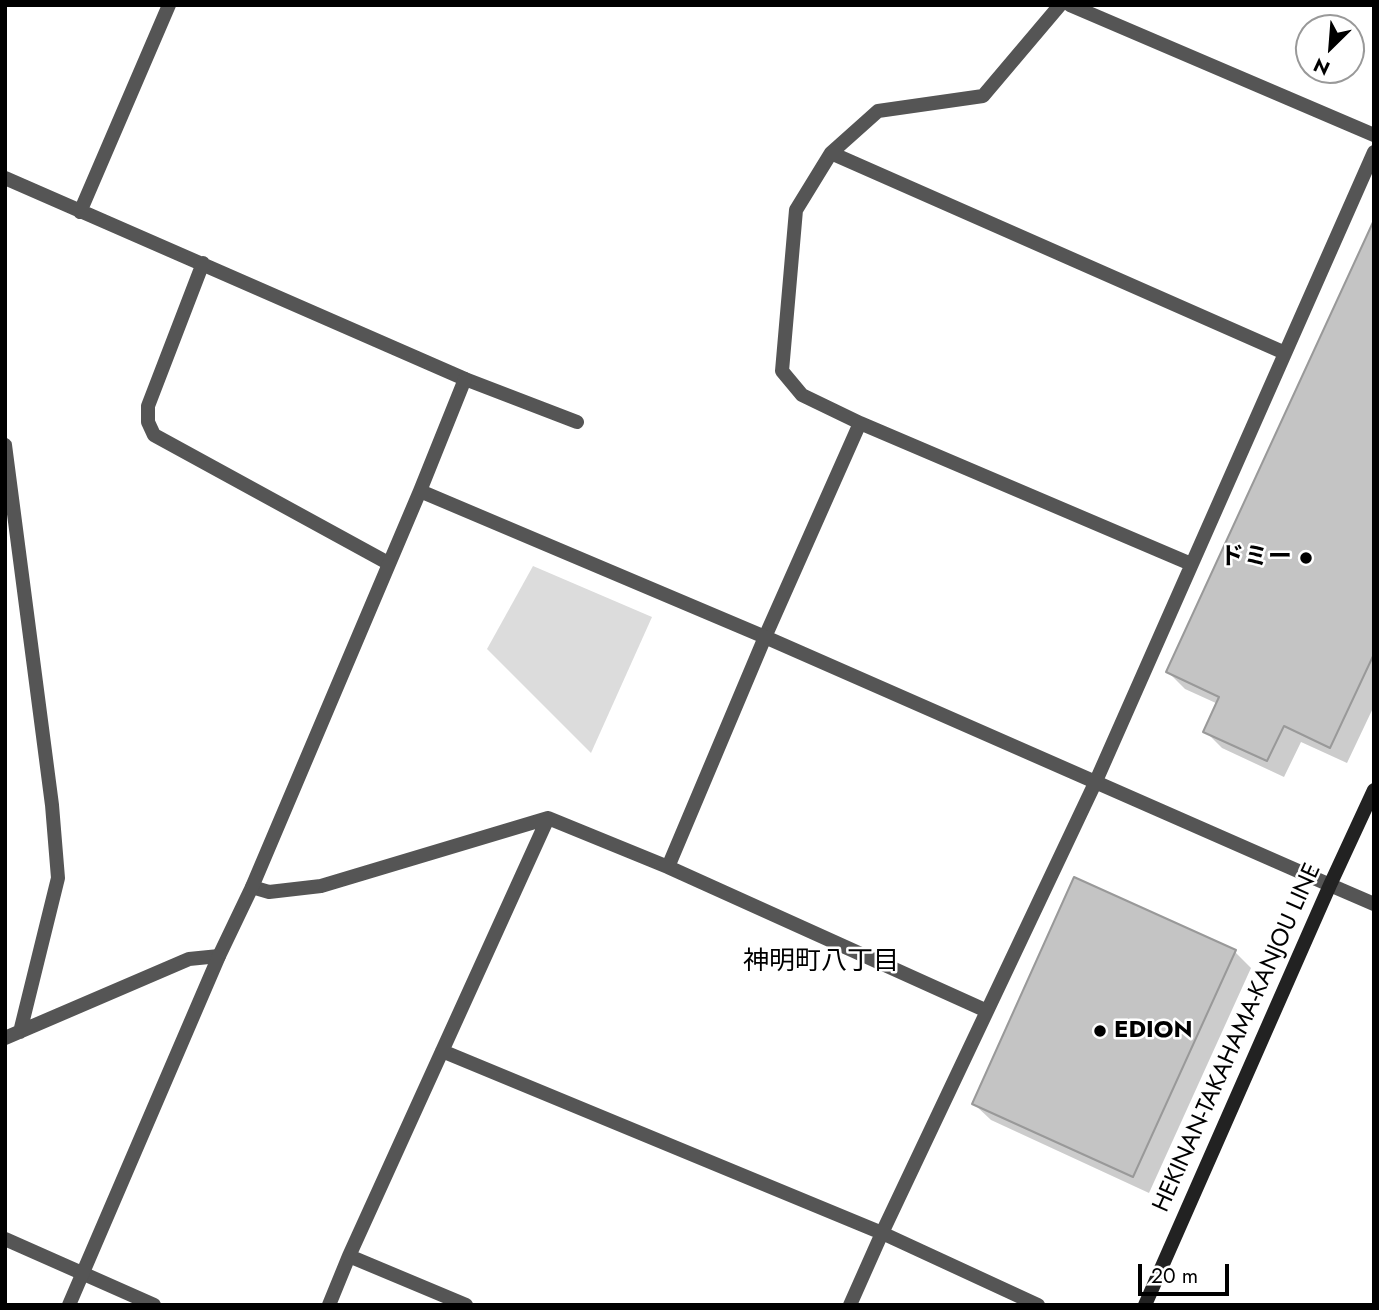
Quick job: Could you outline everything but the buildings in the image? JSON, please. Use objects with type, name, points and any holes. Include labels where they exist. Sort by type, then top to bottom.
[{"type":"main road","name":"HEKINAN-TAKAHAMA-KANJOU LINE","points":[[1146,1305],[1374,790]]},
{"type":"street","points":[[80,212],[169,5]]},
{"type":"street","points":[[1060,5],[983,96],[878,111],[831,153],[796,210],[782,371],[802,394],[860,423],[1191,564]]},
{"type":"street","points":[[1070,5],[1374,135]]},
{"type":"street","points":[[850,1305],[1096,781],[1374,152]]},
{"type":"street","points":[[831,153],[1285,353]]},
{"type":"street","points":[[5,178],[465,379],[576,422]]},
{"type":"street","points":[[203,263],[148,406],[148,422],[154,436],[388,563]]},
{"type":"street","points":[[69,1305],[219,956],[253,887],[465,379]]},
{"type":"street","points":[[668,867],[765,637],[860,423]]},
{"type":"street","points":[[5,445],[52,805],[58,878],[20,1032]]},
{"type":"street","points":[[420,491],[765,637],[1374,904]]},
{"type":"street","points":[[253,887],[269,892],[321,886],[548,818],[668,867],[987,1011]]},
{"type":"street","points":[[329,1305],[548,818]]},
{"type":"street","points":[[5,1038],[188,959],[219,956]]},
{"type":"street","points":[[442,1051],[882,1233],[1038,1305]]},
{"type":"street","points":[[5,1239],[154,1305]]},
{"type":"street","points":[[349,1256],[466,1305]]},
{"type":"shaded area","points":[[533,566],[652,617],[591,753],[487,649]]},
{"type":"place","name":"ドミー","points":[[1306,558]]},
{"type":"place","name":"EDION","points":[[1100,1031]]},
{"type":"district","name":"神明町八丁目","points":[[821,963]]}]
